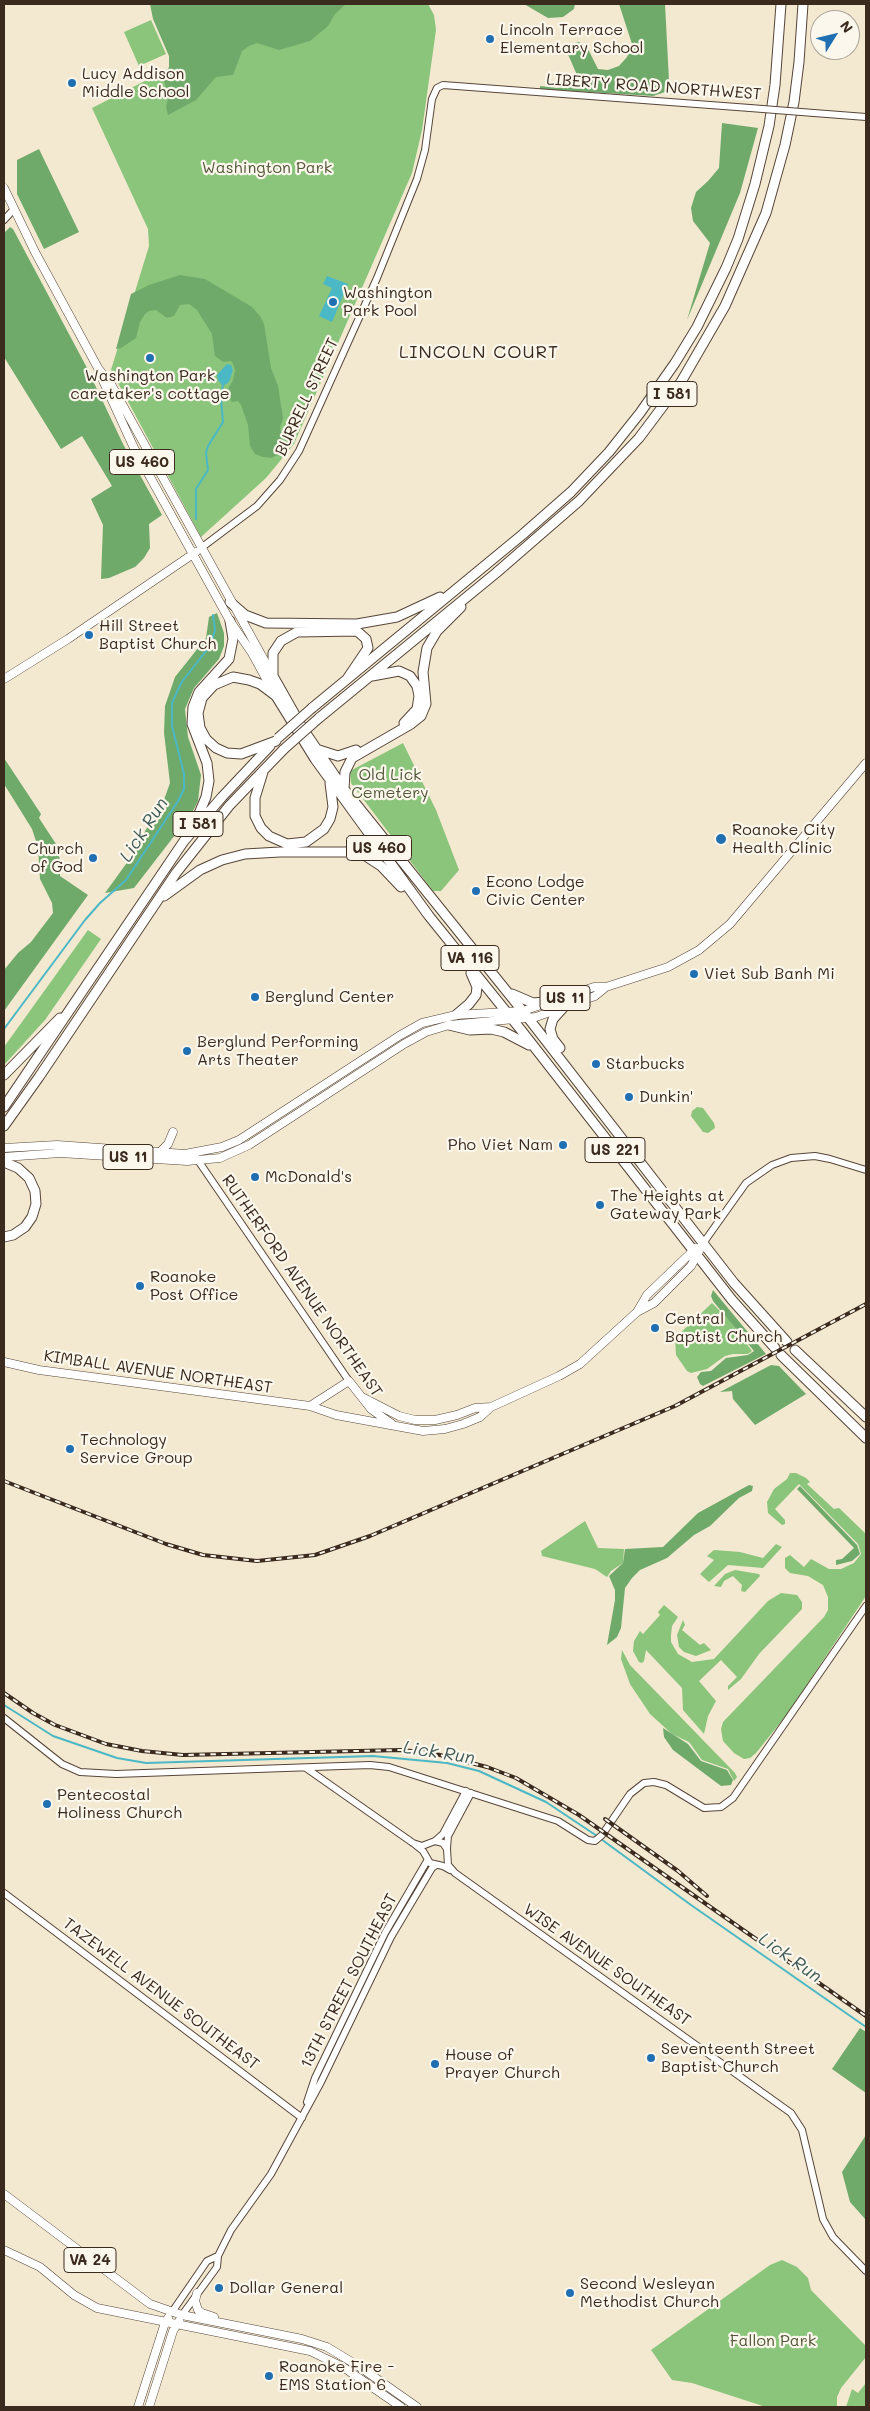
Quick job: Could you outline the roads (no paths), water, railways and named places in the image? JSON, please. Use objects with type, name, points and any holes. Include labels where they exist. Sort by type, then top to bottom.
[{"type":"highway","name":"I 581","points":[[4,1107],[184,841],[228,790],[277,740],[312,708],[544,516],[595,467],[640,413],[675,363],[697,327],[738,238],[760,165],[775,85],[781,4]]},
{"type":"highway","name":"I 581","points":[[4,1126],[156,902],[209,830],[265,768],[319,718],[486,582],[579,501],[618,462],[673,393],[714,326],[739,278],[766,213],[779,171],[794,102],[803,4]]},
{"type":"highway","points":[[344,789],[344,772],[352,758],[411,724],[421,716],[426,704],[424,663],[431,640],[486,582]]},
{"type":"highway","points":[[230,602],[245,615],[266,622],[357,624],[397,617],[456,589]]},
{"type":"highway","points":[[184,841],[188,828],[198,816],[206,797],[209,781],[207,764],[192,724],[192,707],[199,692],[229,659],[233,639],[230,621]]},
{"type":"highway","points":[[273,676],[273,653],[280,641],[291,634],[306,630],[352,630],[364,635],[368,648],[347,680]]},
{"type":"highway","points":[[315,748],[334,756],[349,754],[405,722],[415,713],[420,696],[417,686],[410,676],[394,671],[367,678]]},
{"type":"highway","name":"US 460","points":[[273,676],[315,748],[344,789],[506,990],[518,1016]]},
{"type":"highway","points":[[276,696],[260,684],[249,680],[233,677],[218,682],[208,689],[202,698],[198,722],[203,734],[211,744],[222,751],[241,754],[277,740]]},
{"type":"highway","name":"US 460","points":[[276,696],[302,740],[422,907],[456,949],[518,1016]]},
{"type":"highway","points":[[265,768],[256,793],[255,816],[261,828],[269,836],[287,844],[301,843],[312,839],[327,824],[333,807],[330,780]]},
{"type":"highway","points":[[156,902],[200,870],[234,856],[262,853],[342,851],[378,846]]},
{"type":"highway","points":[[342,851],[364,855],[377,863],[387,871],[417,906],[429,916]]},
{"type":"highway","name":"VA 116","points":[[422,907],[433,913],[518,1016]]},
{"type":"highway","name":"VA 116","points":[[456,949],[474,978],[477,987],[473,1000],[456,1015]]},
{"type":"highway","points":[[506,990],[526,1002],[556,1002]]},
{"type":"highway","points":[[4,1075],[73,1005]]},
{"type":"highway","points":[[563,1008],[553,1019],[551,1034],[571,1063],[579,1083]]},
{"type":"highway","name":"US 221","points":[[518,1016],[538,1051],[732,1300],[778,1351],[866,1438]]},
{"type":"highway","name":"US 221","points":[[518,1016],[579,1083],[734,1282],[787,1342]]},
{"type":"highway","points":[[449,1026],[470,1030],[491,1029],[504,1032],[523,1040],[538,1051]]},
{"type":"highway","points":[[4,1162],[24,1172],[33,1185],[36,1197],[35,1212],[29,1223],[20,1231],[4,1237]]},
{"type":"highway","points":[[795,1350],[866,1418]]},
{"type":"main road","name":"US 460","points":[[4,188],[98,368],[125,430],[230,621],[252,653],[276,696]]},
{"type":"main road","name":"US 460","points":[[98,368],[112,386],[230,602],[273,676]]},
{"type":"main road","points":[[4,679],[68,639],[201,548]]},
{"type":"main road","name":"US 11","points":[[4,1157],[60,1152],[198,1161],[220,1158],[242,1149],[414,1038],[432,1030],[563,1008],[595,996],[606,988],[668,967],[711,942],[730,924],[866,763]]},
{"type":"main road","name":"US 11","points":[[4,1148],[57,1145],[193,1153],[222,1147],[239,1140],[412,1028],[435,1019],[456,1015],[518,1016],[594,987],[606,988]]},
{"type":"main road","points":[[160,1152],[170,1142],[173,1132]]},
{"type":"main road","name":"KIMBALL AVENUE NORTHEAST","points":[[4,1362],[38,1370],[310,1406],[336,1415],[423,1431],[445,1429],[480,1417],[491,1407],[580,1364],[637,1312],[654,1303],[691,1266],[695,1253],[704,1242]]},
{"type":"main road","points":[[310,1406],[349,1381]]},
{"type":"main road","name":"RUTHERFORD AVENUE NORTHEAST","points":[[349,1381],[371,1409],[396,1426]]},
{"type":"main road","name":"KIMBALL AVENUE NORTHEAST","points":[[362,1397],[399,1416],[424,1421],[446,1418],[475,1408],[491,1407]]},
{"type":"main road","name":"VA 24","points":[[4,2194],[142,2299],[182,2315],[302,2339],[327,2347],[360,2367],[417,2407]]},
{"type":"main road","name":"VA 24","points":[[4,2250],[40,2268],[74,2295],[97,2308],[294,2346],[321,2355],[343,2366],[399,2406]]},
{"type":"main road","points":[[197,2293],[195,2301],[199,2311],[222,2318],[234,2326]]},
{"type":"main road","name":"13TH STREET SOUTHEAST","points":[[138,2407],[166,2322],[172,2312]]},
{"type":"main road","name":"13TH STREET SOUTHEAST","points":[[149,2407],[173,2331],[182,2315]]},
{"type":"street","name":"LIBERTY ROAD NORTHWEST","points":[[440,86],[866,117]]},
{"type":"street","name":"BURRELL STREET","points":[[201,548],[256,506],[280,480],[300,451],[378,278],[415,185],[425,150],[432,99],[435,90],[440,86]]},
{"type":"street","points":[[4,220],[14,209]]},
{"type":"street","name":"RUTHERFORD AVENUE NORTHEAST","points":[[193,1153],[349,1381]]},
{"type":"street","points":[[704,1242],[746,1183],[772,1165],[791,1158],[815,1156],[830,1158],[866,1170]]},
{"type":"street","points":[[4,1718],[62,1764],[80,1772],[170,1772],[370,1765],[389,1767],[558,1821],[588,1840],[595,1841],[602,1835],[630,1794],[644,1783],[654,1782],[666,1785],[704,1808],[721,1807],[733,1798],[866,1606]]},
{"type":"street","name":"WISE AVENUE SOUTHEAST","points":[[306,1768],[413,1843],[426,1858],[455,1873],[791,2113],[802,2130],[823,2219],[833,2237],[866,2271]]},
{"type":"street","points":[[426,1858],[425,1849],[443,1834],[469,1792]]},
{"type":"street","points":[[455,1873],[448,1865],[448,1836],[469,1792]]},
{"type":"street","points":[[413,1843],[422,1846],[432,1842],[443,1843],[448,1853],[446,1860],[437,1865]]},
{"type":"street","name":"13TH STREET SOUTHEAST","points":[[302,2118],[315,2078],[358,1987],[426,1858]]},
{"type":"street","name":"13TH STREET SOUTHEAST","points":[[182,2315],[217,2267],[218,2256],[231,2230],[271,2174],[302,2118],[383,1953],[432,1868],[437,1865]]},
{"type":"street","name":"TAZEWELL AVENUE SOUTHEAST","points":[[4,1893],[302,2118]]},
{"type":"street","name":"13TH STREET SOUTHEAST","points":[[172,2312],[207,2261],[218,2256]]},
{"type":"water","name":"Washington Park Pool","points":[[327,276],[348,284],[332,322],[319,316],[332,288],[323,284]]},
{"type":"water","points":[[227,364],[231,365],[233,370],[229,382],[223,386],[218,380],[217,375]]},
{"type":"waterway","name":"Lick Run","points":[[196,519],[196,489],[208,470],[206,453],[208,446],[223,422],[221,399],[223,384]]},
{"type":"waterway","name":"Lick Run","points":[[4,1029],[85,920],[100,903],[126,880],[178,801],[184,789],[184,774],[172,726],[172,703],[181,683],[210,646],[215,630],[213,615]]},
{"type":"waterway","name":"Lick Run","points":[[4,1705],[53,1736],[117,1758],[146,1763],[373,1756],[447,1763],[479,1771],[546,1802],[597,1836]]},
{"type":"waterway","name":"Lick Run","points":[[601,1839],[691,1905],[866,2027]]},
{"type":"railway","points":[[4,1481],[166,1544],[203,1555],[257,1561],[315,1555],[370,1536],[675,1406],[866,1304]]},
{"type":"railway","points":[[4,1693],[33,1713],[55,1725],[106,1744],[142,1751],[183,1755],[401,1750],[432,1753],[487,1767],[516,1778],[579,1815],[866,2016]]},
{"type":"railway","points":[[605,1819],[678,1871],[707,1896]]},
{"type":"place","name":"Lincoln Terrace Elementary School","points":[[490,39]]},
{"type":"place","name":"Lucy Addison Middle School","points":[[72,83]]},
{"type":"place","name":"Washington Park Pool","points":[[333,302]]},
{"type":"place","name":"Washington Park caretaker's cottage","points":[[150,358]]},
{"type":"place","name":"Hill Street Baptist Church","points":[[89,635]]},
{"type":"place","name":"Roanoke City Health Clinic","points":[[721,839]]},
{"type":"place","name":"Church of God","points":[[93,858]]},
{"type":"place","name":"Econo Lodge Civic Center","points":[[476,891]]},
{"type":"place","name":"Viet Sub Banh Mi","points":[[694,974]]},
{"type":"place","name":"Berglund Center","points":[[255,997]]},
{"type":"place","name":"Berglund Performing Arts Theater","points":[[187,1051]]},
{"type":"place","name":"Starbucks","points":[[596,1064]]},
{"type":"place","name":"Dunkin'","points":[[629,1097]]},
{"type":"place","name":"Pho Viet Nam","points":[[563,1145]]},
{"type":"place","name":"McDonald's","points":[[255,1177]]},
{"type":"place","name":"The Heights at Gateway Park","points":[[600,1205]]},
{"type":"place","name":"Roanoke Post Office","points":[[140,1286]]},
{"type":"place","name":"Central Baptist Church","points":[[655,1328]]},
{"type":"place","name":"Technology Service Group","points":[[70,1449]]},
{"type":"place","name":"Pentecostal Holiness Church","points":[[47,1804]]},
{"type":"place","name":"Seventeenth Street Baptist Church","points":[[651,2058]]},
{"type":"place","name":"House of Prayer Church","points":[[435,2064]]},
{"type":"place","name":"Dollar General","points":[[219,2288]]},
{"type":"place","name":"Second Wesleyan Methodist Church","points":[[570,2293]]},
{"type":"place","name":"Roanoke Fire - EMS Station 6","points":[[269,2376]]},
{"type":"district","name":"LINCOLN COURT","points":[[479,352]]},
{"type":"park label","name":"Washington Park","points":[[267,168]]},
{"type":"park label","name":"Old Lick Cemetery","points":[[390,784]]},
{"type":"park label","name":"Fallon Park","points":[[773,2341]]}]
